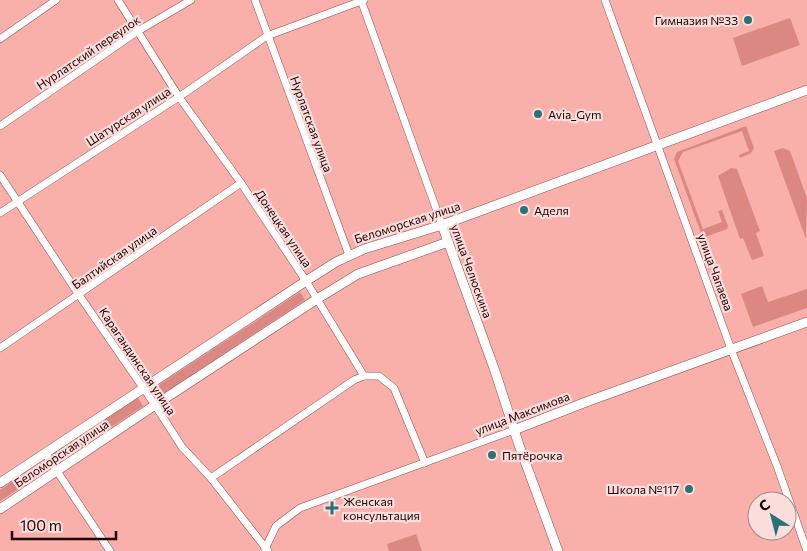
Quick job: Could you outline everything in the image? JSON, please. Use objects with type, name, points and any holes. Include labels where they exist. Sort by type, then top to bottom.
[{"type":"main road","name":"Беломорская улица","points":[[1,481],[306,281],[349,255],[379,243],[442,224],[807,90]]},
{"type":"main road","name":"улица Челюскина","points":[[442,224],[558,551]]},
{"type":"main road","name":"Беломорская улица","points":[[0,509],[155,405],[358,274],[448,242]]},
{"type":"main road","name":"улица Максимова","points":[[514,430],[807,322]]},
{"type":"street","points":[[0,39],[56,0]]},
{"type":"street","name":"Донецкая улица","points":[[118,0],[179,97],[241,183],[306,281],[364,376]]},
{"type":"street","name":"Нурлатский переулок","points":[[0,126],[138,31],[191,0]]},
{"type":"street","name":"Нурлатская улица","points":[[255,0],[349,255]]},
{"type":"street","name":"Шатурская улица","points":[[0,213],[179,97],[267,36],[362,0]]},
{"type":"street","name":"улица Челюскина","points":[[362,0],[442,224]]},
{"type":"street","name":"улица Чапаева","points":[[605,0],[731,349],[807,551]]},
{"type":"street","name":"Карагандинская улица","points":[[0,175],[16,202],[182,447],[210,478],[265,550]]},
{"type":"street","name":"Балтийская улица","points":[[0,348],[241,183]]},
{"type":"street","points":[[210,478],[354,380],[364,376],[379,376],[394,388],[425,463]]},
{"type":"street","name":"улица Максимова","points":[[265,550],[276,526],[300,508],[514,430]]},
{"type":"street","points":[[45,453],[110,551]]},
{"type":"shaded area","points":[[790,18],[800,45],[742,66],[733,38]]},
{"type":"shaded area","points":[[746,126],[754,148],[751,153],[740,158],[739,155],[749,151],[742,131],[683,152],[678,161],[703,229],[722,222],[718,211],[722,210],[728,226],[727,229],[705,237],[702,236],[674,159],[677,152]]},
{"type":"shaded area","points":[[783,148],[790,151],[807,198],[806,239],[774,151]]},
{"type":"shaded area","points":[[731,168],[737,169],[760,231],[756,233],[764,256],[752,260],[743,238],[740,239],[718,176]]},
{"type":"shaded area","points":[[762,286],[768,302],[807,289],[807,308],[753,327],[741,294]]},
{"type":"shaded area","points":[[300,292],[305,300],[165,393],[162,393],[159,387],[160,384]]},
{"type":"shaded area","points":[[138,398],[143,406],[57,463],[51,455]]},
{"type":"shaded area","points":[[43,462],[48,470],[0,501],[0,490]]},
{"type":"shaded area","points":[[416,534],[422,551],[389,551],[387,544]]},
{"type":"place","name":"Гимназия №33","points":[[748,20]]},
{"type":"place","name":"Avia_Gym","points":[[538,114]]},
{"type":"place","name":"Аделя","points":[[524,210]]},
{"type":"place","name":"Пятёрочка","points":[[492,455]]},
{"type":"place","name":"Школа №117","points":[[689,489]]},
{"type":"place","name":"Женская консультация","points":[[332,508]]}]
